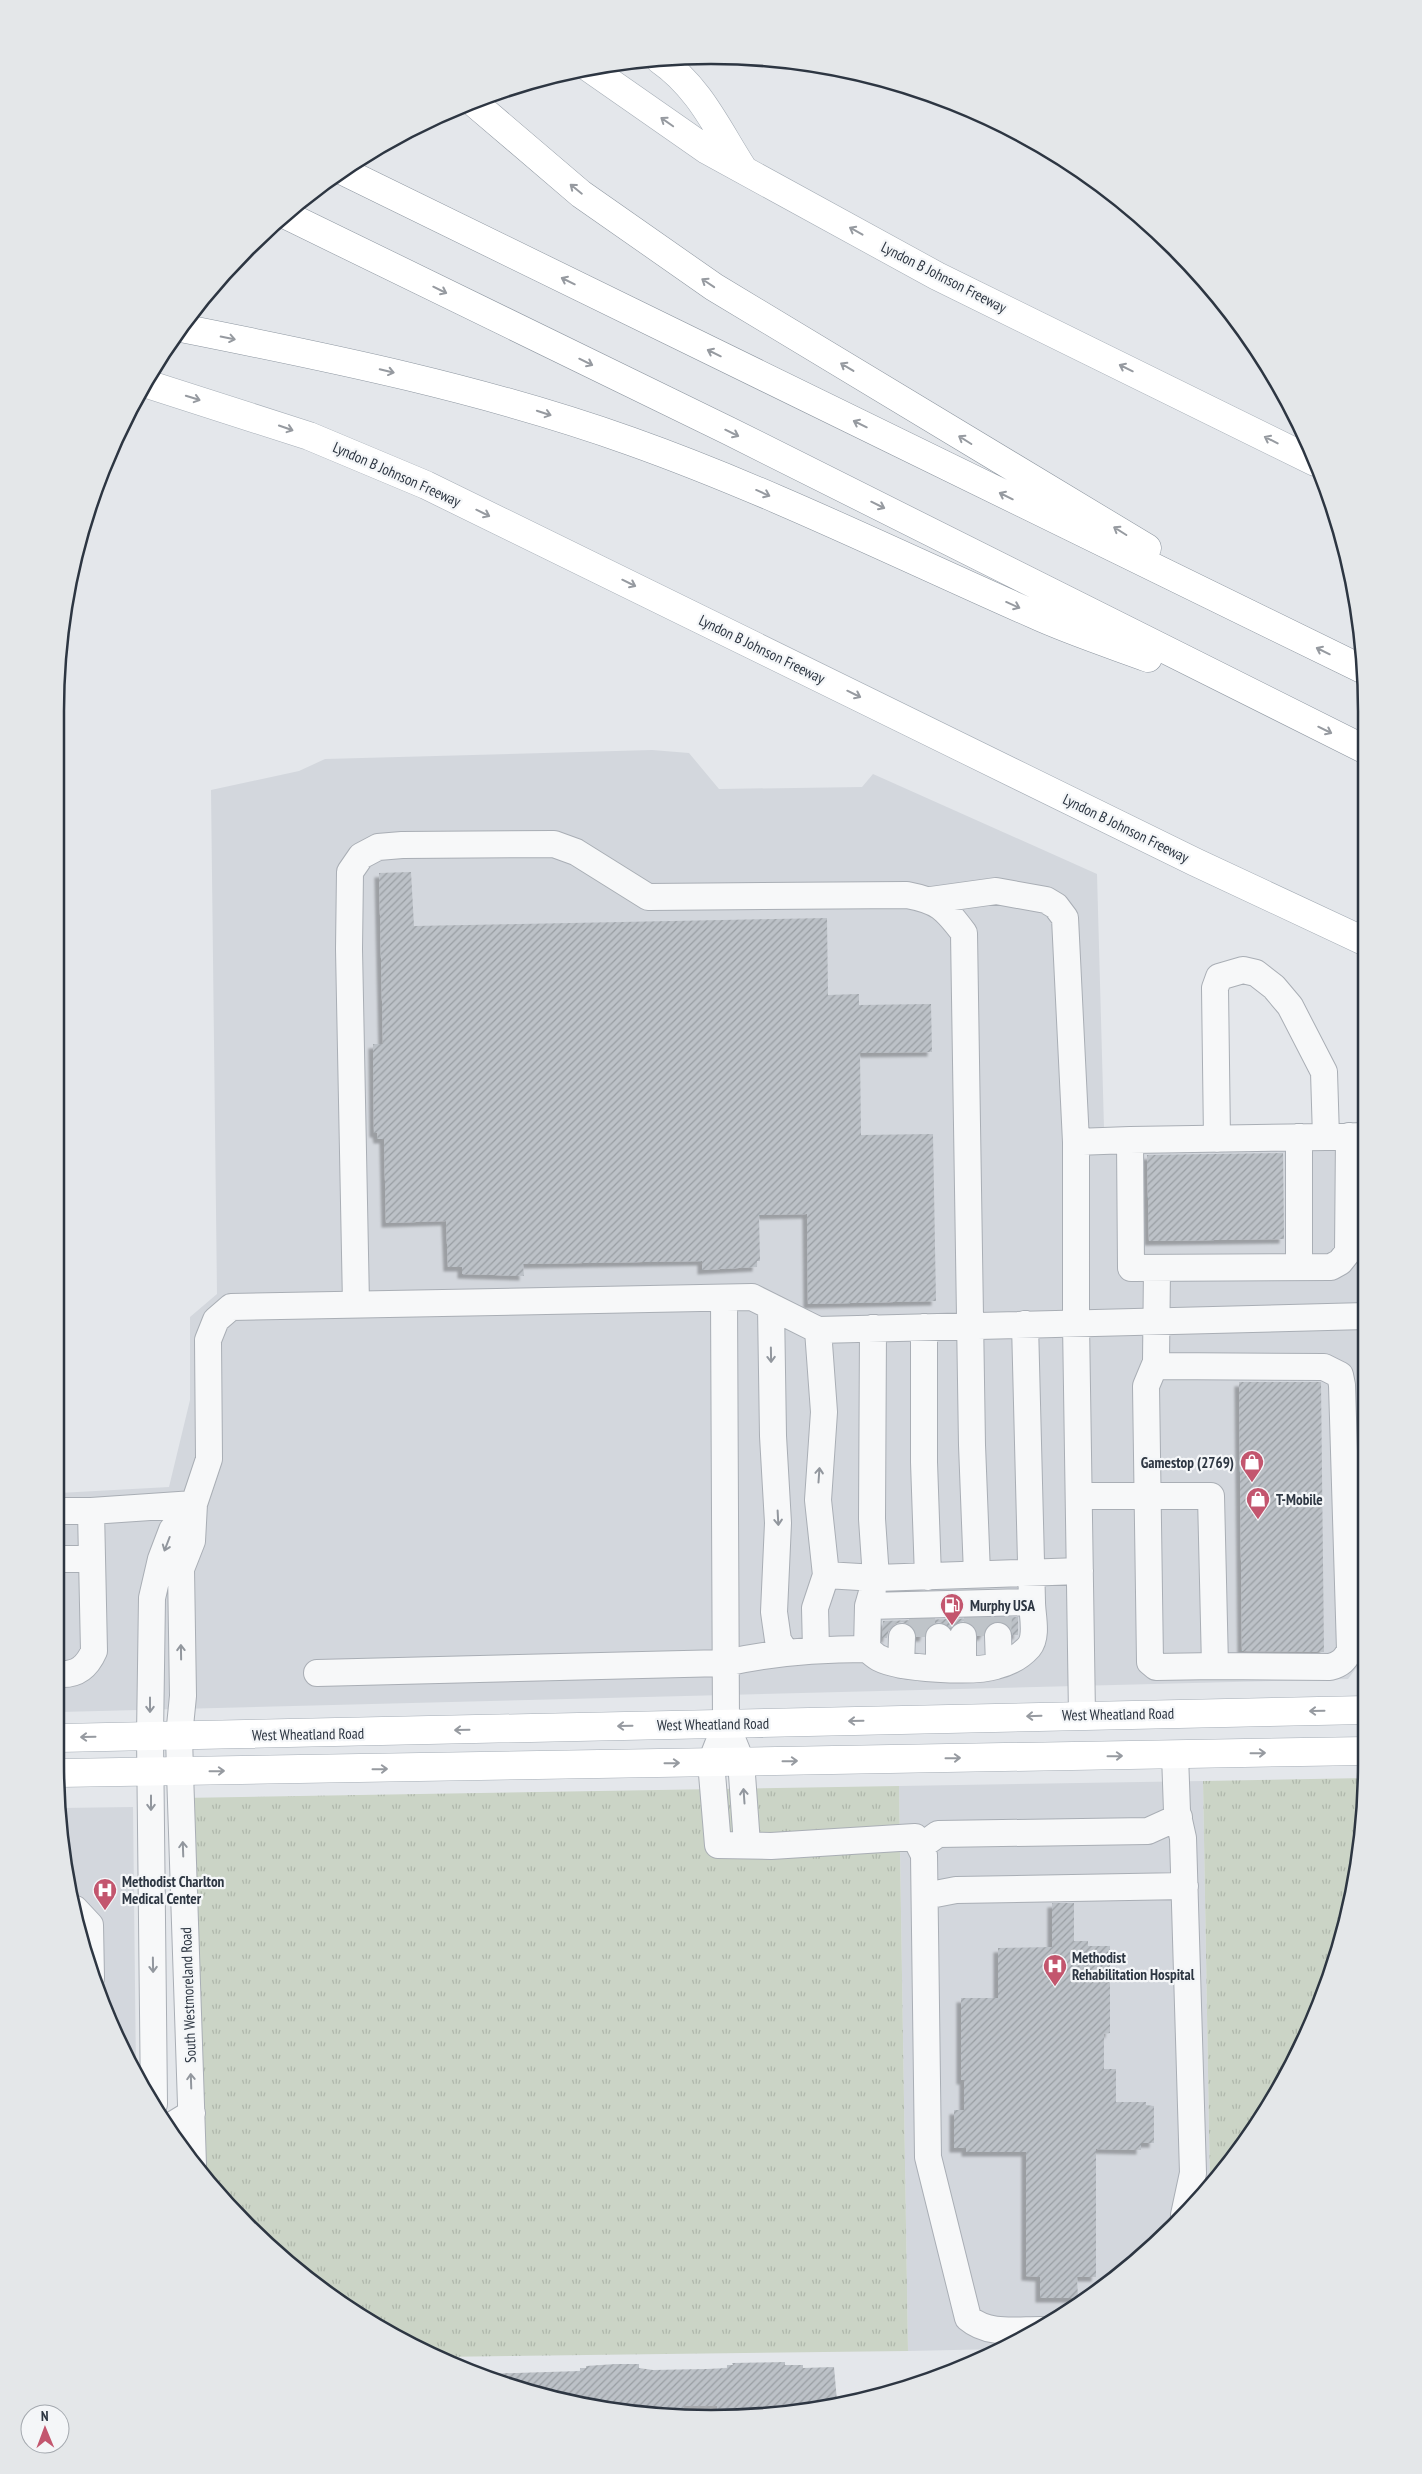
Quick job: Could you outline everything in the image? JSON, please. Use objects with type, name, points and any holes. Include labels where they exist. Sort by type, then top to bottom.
[{"type":"main road","points":[[666,65],[694,89],[744,170]]},
{"type":"main road","name":"Lyndon B Johnson Freeway","points":[[598,74],[707,150],[936,276],[1307,458]]},
{"type":"main road","points":[[479,107],[581,194],[714,287],[986,453],[1064,496],[1281,630]]},
{"type":"main road","points":[[363,166],[443,220]]},
{"type":"main road","points":[[349,174],[1357,667]]},
{"type":"main road","points":[[292,218],[979,556],[1358,746]]},
{"type":"main road","points":[[282,226],[416,279]]},
{"type":"main road","points":[[189,330],[413,377],[525,407],[630,441],[744,484],[1035,615],[1284,710]]},
{"type":"main road","name":"Lyndon B Johnson Freeway","points":[[151,385],[309,436],[426,485],[1195,862],[1358,938]]},
{"type":"main road","name":"West Wheatland Road","points":[[64,1738],[726,1724],[1082,1714],[1358,1710]]},
{"type":"main road","points":[[64,1773],[1358,1751]]},
{"type":"street","points":[[356,1304],[348,949],[350,872],[361,856],[378,847],[402,845],[554,844],[584,856],[648,897],[907,895],[931,900],[996,891],[1046,900],[1056,906],[1065,918],[1076,1142],[1076,1323],[1082,1714]]},
{"type":"street","points":[[931,900],[949,914],[964,933],[970,1325],[978,1574]]},
{"type":"street","points":[[1130,1140],[1131,1268],[1331,1267],[1340,1262],[1348,1252],[1347,1136],[1324,1072],[1290,1006],[1274,987],[1256,972],[1243,970],[1219,977],[1215,988],[1217,1139]]},
{"type":"street","points":[[1076,1142],[1347,1136]]},
{"type":"street","points":[[1299,1137],[1300,1267]]},
{"type":"street","points":[[1156,1268],[1154,1321],[1156,1362],[1146,1386],[1150,1662],[1156,1667],[1330,1667],[1339,1664],[1346,1658],[1350,1650],[1356,1510],[1340,1375],[1334,1370],[1324,1367],[1160,1366],[1156,1362]]},
{"type":"street","points":[[152,2090],[150,1736],[152,1598],[161,1559],[172,1530],[194,1504],[208,1460],[208,1340],[216,1320],[231,1307],[752,1297],[818,1330],[1358,1316]]},
{"type":"street","points":[[724,1298],[726,1724],[741,1761],[747,1844]]},
{"type":"street","points":[[771,1306],[773,1436],[778,1523],[774,1612],[778,1640],[786,1652]]},
{"type":"street","points":[[317,1673],[726,1663],[764,1654],[816,1650],[867,1649],[880,1659],[950,1667],[1018,1656],[1030,1646],[1034,1636],[1025,1324]]},
{"type":"street","points":[[924,1326],[924,1462],[928,1577]]},
{"type":"street","points":[[867,1649],[868,1606],[876,1578],[872,1519],[873,1328]]},
{"type":"street","points":[[816,1650],[815,1608],[826,1575],[818,1500],[824,1412],[818,1330]]},
{"type":"street","points":[[1080,1496],[1210,1496],[1215,1666]]},
{"type":"street","points":[[64,1511],[194,1504]]},
{"type":"street","name":"South Westmoreland Road","points":[[193,2150],[180,1736],[183,1696],[181,1569],[192,1541],[194,1504]]},
{"type":"street","points":[[64,1674],[72,1675],[90,1660],[94,1651],[90,1511]]},
{"type":"street","points":[[64,1559],[92,1559]]},
{"type":"street","points":[[826,1575],[876,1578],[1080,1571]]},
{"type":"street","points":[[868,1606],[950,1619],[1032,1602]]},
{"type":"street","points":[[950,1619],[950,1667]]},
{"type":"street","points":[[950,1619],[950,1667]]},
{"type":"street","points":[[950,1619],[950,1667]]},
{"type":"street","points":[[726,1724],[710,1762],[718,1845],[747,1844],[771,1846],[915,1837],[920,1846],[924,1855],[928,2157],[968,2318],[979,2327],[995,2330],[1024,2330]]},
{"type":"street","points":[[1175,1755],[1179,1818],[1184,1838],[1193,2173],[1187,2202]]},
{"type":"street","points":[[920,1846],[938,1834],[1148,1831],[1179,1818]]},
{"type":"street","points":[[925,1896],[956,1890],[1185,1886]]},
{"type":"street","points":[[83,1917],[90,1925],[91,1947]]},
{"type":"street","points":[[159,2100],[192,2113]]},
{"type":"street","points":[[174,2124],[192,2113]]},
{"type":"shaded area","points":[[652,750],[689,753],[719,789],[862,787],[873,774],[1097,874],[1104,1128],[1358,1125],[1358,1666],[1348,1679],[64,1712],[64,1493],[169,1487],[190,1400],[190,1317],[217,1294],[211,790],[299,771],[325,759]]},
{"type":"shaded area","name":"Methodist Rehabilitation Hospital","points":[[1203,1781],[1210,2175],[1169,2221],[1138,2250],[1105,2276],[1035,2324],[985,2349],[908,2351],[899,1786]]},
{"type":"shaded area","name":"Methodist Charlton Medical Center","points":[[133,1807],[136,2060],[113,2011],[86,1931],[76,1889],[65,1808]]},
{"type":"green space","points":[[1358,1778],[1353,1847],[1346,1889],[1324,1971],[1292,2049],[1272,2087],[1249,2123],[1210,2175],[1203,1781]]},
{"type":"green space","points":[[899,1786],[908,2351],[454,2357],[387,2324],[317,2276],[284,2250],[253,2221],[224,2190],[190,2146],[181,1798]]},
{"type":"building","points":[[411,872],[414,926],[827,918],[828,995],[859,994],[859,1005],[931,1004],[932,1052],[860,1053],[861,1135],[933,1134],[936,1301],[808,1304],[807,1214],[759,1215],[760,1261],[757,1261],[757,1267],[702,1270],[702,1261],[523,1264],[524,1276],[462,1274],[462,1267],[448,1267],[446,1221],[386,1223],[384,1139],[378,1139],[377,1133],[374,1133],[373,1044],[383,1044],[379,873]]},
{"type":"building","points":[[1283,1153],[1284,1239],[1149,1241],[1147,1155]]},
{"type":"building","points":[[1239,1382],[1321,1382],[1324,1652],[1242,1651]]},
{"type":"building","points":[[1018,1617],[1018,1635],[1013,1635],[1005,1623],[998,1621],[990,1624],[983,1636],[978,1636],[976,1629],[971,1623],[963,1621],[950,1628],[939,1622],[932,1624],[926,1629],[924,1637],[917,1637],[915,1630],[910,1625],[902,1622],[895,1624],[889,1629],[887,1638],[882,1638],[883,1621]]},
{"type":"building","points":[[1052,1903],[1074,1903],[1074,1941],[1088,1941],[1088,1946],[1110,1946],[1110,2033],[1104,2034],[1104,2069],[1116,2069],[1116,2102],[1146,2102],[1146,2105],[1154,2106],[1154,2143],[1141,2143],[1141,2150],[1096,2149],[1096,2277],[1077,2277],[1078,2296],[1075,2298],[1040,2298],[1040,2277],[1026,2276],[1026,2152],[966,2152],[966,2148],[954,2148],[954,2110],[964,2110],[964,2080],[961,2080],[961,1998],[998,1998],[998,1948],[1052,1947]]},
{"type":"building","points":[[785,2362],[785,2365],[803,2365],[803,2368],[834,2367],[837,2398],[753,2409],[717,2410],[717,2406],[684,2406],[684,2409],[669,2409],[585,2398],[543,2388],[496,2374],[580,2371],[580,2368],[586,2368],[586,2366],[616,2364],[639,2364],[639,2368],[653,2370],[707,2369],[727,2368],[727,2365],[733,2365],[732,2363]]},
{"type":"tunnel","points":[[977,1616],[977,1636]]},
{"type":"tunnel","points":[[998,1636],[999,1616]]},
{"type":"tunnel","points":[[922,1617],[922,1637]]},
{"type":"place","name":"Gamestop (2769)","points":[[1252,1483]]},
{"type":"place","name":"T-Mobile","points":[[1258,1520]]},
{"type":"place","name":"Murphy USA","points":[[952,1626]]},
{"type":"place","name":"Methodist Charlton Medical Center","points":[[105,1911]]},
{"type":"place","name":"Methodist Rehabilitation Hospital","points":[[1055,1987]]}]
